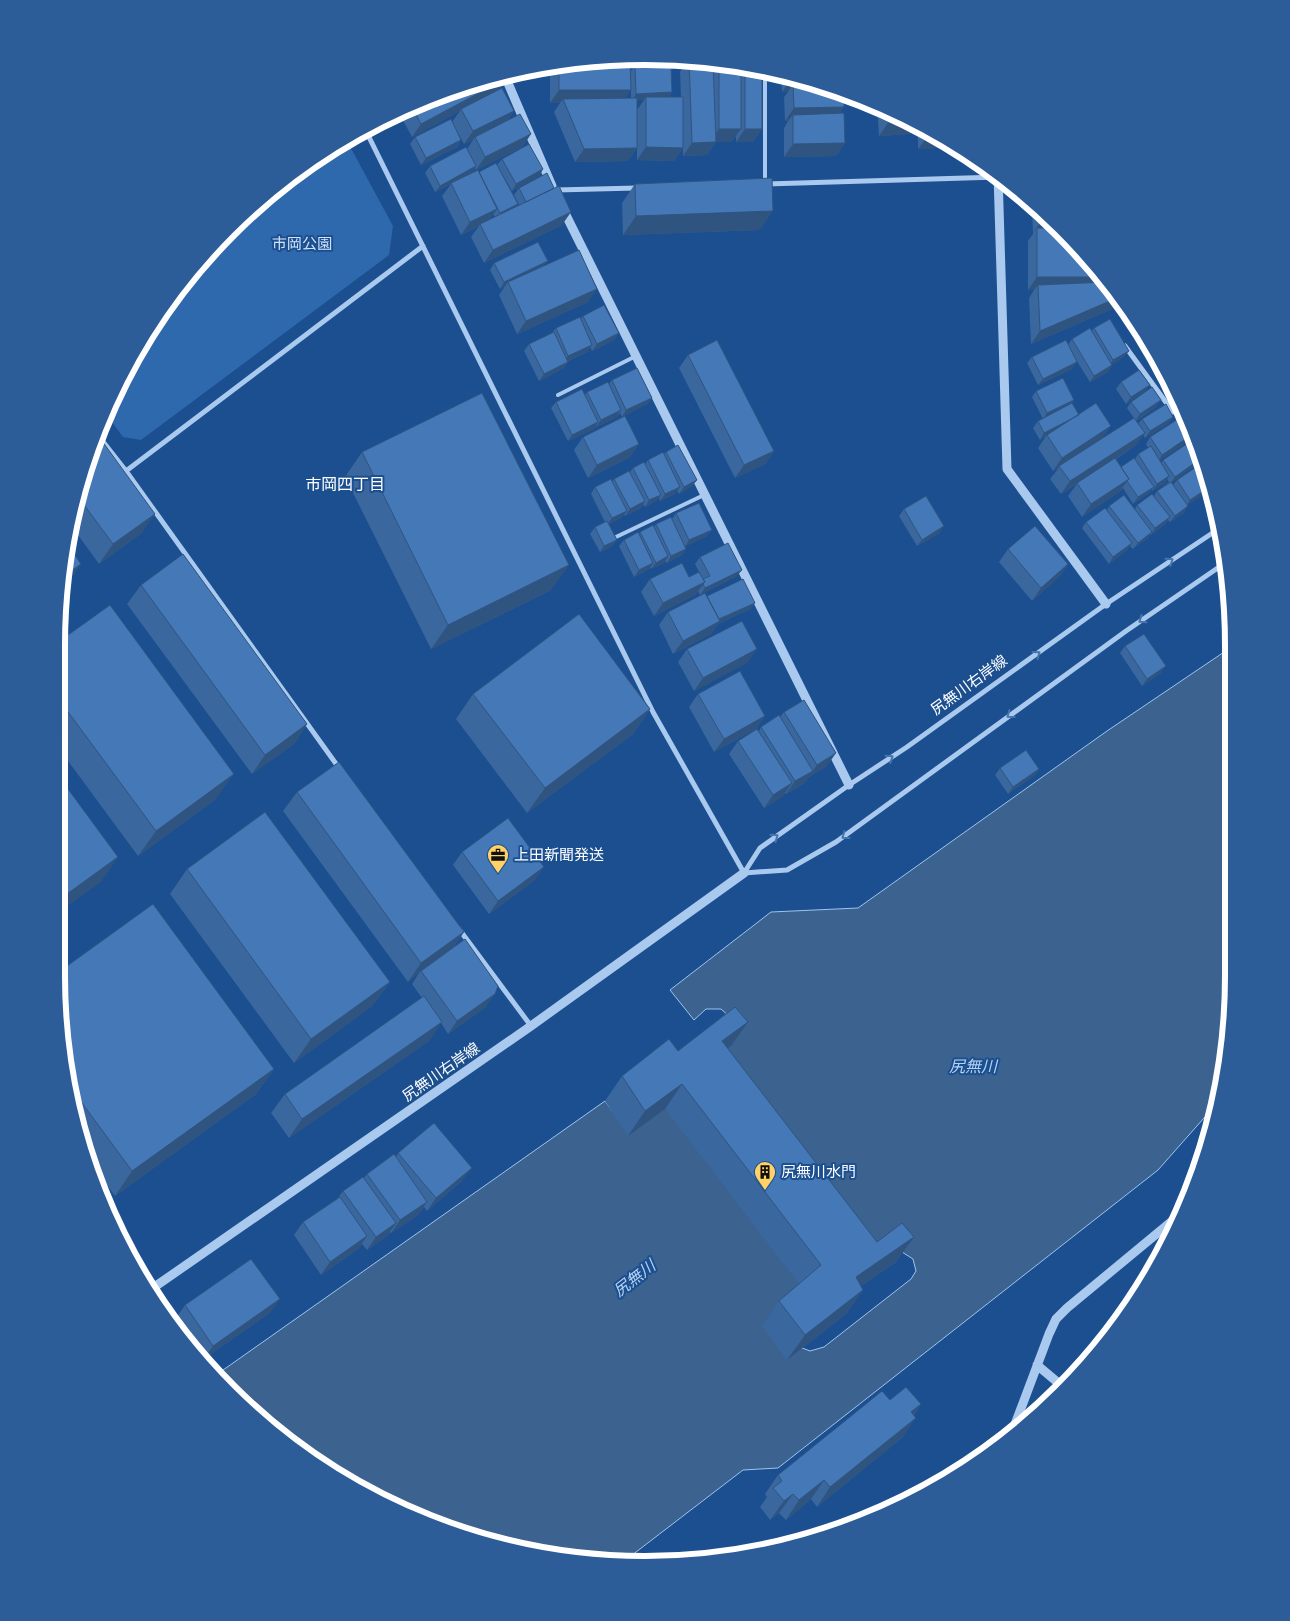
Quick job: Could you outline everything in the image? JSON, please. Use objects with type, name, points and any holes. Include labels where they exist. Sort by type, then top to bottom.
[{"type":"street","points":[[508,82],[554,190],[849,785]]},
{"type":"street","points":[[368,136],[652,712],[744,873],[787,870],[836,842],[1126,631],[1220,567]]},
{"type":"street","points":[[755,184],[986,176]]},
{"type":"street","points":[[999,186],[1007,469],[1106,604]]},
{"type":"street","points":[[554,190],[640,188]]},
{"type":"street","points":[[126,471],[423,246]]},
{"type":"street","points":[[1123,342],[1173,412],[1175,410]]},
{"type":"street","points":[[102,441],[343,773]]},
{"type":"street","name":"尻無川右岸線","points":[[156,1286],[531,1026],[744,873],[760,848],[849,785],[907,747],[1106,604],[1214,532]]},
{"type":"street","points":[[455,924],[531,1026]]},
{"type":"street","points":[[1016,1421],[1056,1319],[1066,1308],[1170,1223]]},
{"type":"street","points":[[1037,1365],[1058,1383]]},
{"type":"lane","points":[[765,78],[765,184]]},
{"type":"lane","points":[[558,395],[636,356]]},
{"type":"lane","points":[[616,537],[705,495]]},
{"type":"green space","name":"市岡公園","points":[[350,146],[393,226],[389,255],[141,440],[123,437],[110,420],[143,355],[185,292],[235,235],[263,209],[292,185]]},
{"type":"water","name":"尻無川","points":[[1225,651],[1224,1014],[1220,1052],[1208,1113],[1158,1170],[778,1468],[743,1470],[631,1556],[569,1551],[532,1545],[495,1536],[423,1512],[355,1478],[292,1436],[263,1412],[221,1371],[605,1101],[624,1127],[730,1017],[721,1009],[706,1009],[694,1020],[670,990],[771,912],[858,908],[1107,731]],"holes":[[[902,1252],[913,1259],[916,1271],[911,1279],[824,1347],[810,1351],[797,1346],[891,1253]]]},
{"type":"building","points":[[630,65],[631,90],[559,90],[559,72]]},
{"type":"building","points":[[635,66],[671,66],[672,92],[636,94]]},
{"type":"building","points":[[689,67],[713,69],[716,142],[692,143]]},
{"type":"building","points":[[719,70],[741,73],[741,129],[719,129]]},
{"type":"building","points":[[745,74],[762,77],[762,129],[745,129]]},
{"type":"building","points":[[793,85],[844,101],[844,107],[794,108]]},
{"type":"building","points":[[492,86],[421,124],[415,113]]},
{"type":"building","points":[[502,88],[514,111],[473,131],[461,109]]},
{"type":"building","points":[[646,97],[683,97],[683,148],[646,147]]},
{"type":"building","points":[[637,98],[637,148],[584,149],[563,99]]},
{"type":"building","points":[[844,113],[845,143],[793,144],[793,115]]},
{"type":"building","points":[[520,114],[531,134],[485,157],[475,137]]},
{"type":"building","points":[[888,118],[897,123],[888,123]]},
{"type":"building","points":[[451,119],[461,140],[426,158],[415,137]]},
{"type":"building","points":[[529,144],[543,169],[516,184],[502,159]]},
{"type":"building","points":[[466,147],[476,166],[440,186],[430,166]]},
{"type":"building","points":[[496,163],[518,204],[500,213],[479,172]]},
{"type":"building","points":[[478,170],[497,209],[470,222],[451,183]]},
{"type":"building","points":[[547,173],[554,188],[526,202],[519,188]]},
{"type":"building","points":[[772,178],[773,211],[636,216],[635,184]]},
{"type":"building","points":[[559,186],[571,212],[493,250],[480,224]]},
{"type":"building","points":[[1037,228],[1047,228],[1093,277],[1037,277]]},
{"type":"building","points":[[538,242],[548,261],[504,282],[494,263]]},
{"type":"building","points":[[579,250],[597,289],[526,321],[508,282]]},
{"type":"building","points":[[1097,282],[1111,301],[1040,331],[1038,285]]},
{"type":"building","points":[[604,305],[619,333],[597,344],[583,316]]},
{"type":"building","points":[[580,317],[592,345],[568,356],[556,328]]},
{"type":"building","points":[[1110,319],[1129,351],[1113,360],[1094,328]]},
{"type":"building","points":[[1090,328],[1112,365],[1094,376],[1072,339]]},
{"type":"building","points":[[554,332],[568,362],[544,374],[529,344]]},
{"type":"building","points":[[717,340],[774,451],[744,465],[688,355]]},
{"type":"building","points":[[1066,340],[1077,362],[1043,379],[1032,357]]},
{"type":"building","points":[[637,368],[652,398],[626,410],[612,380]]},
{"type":"building","points":[[1139,370],[1150,385],[1131,397],[1121,382]]},
{"type":"building","points":[[1063,378],[1074,400],[1047,413],[1036,391]]},
{"type":"building","points":[[608,382],[621,410],[601,420],[587,392]]},
{"type":"building","points":[[1152,387],[1161,400],[1140,414],[1131,402]]},
{"type":"building","points":[[582,389],[598,422],[572,435],[556,402]]},
{"type":"building","points":[[482,393],[569,565],[448,625],[362,452]]},
{"type":"building","points":[[1072,403],[1079,415],[1044,433],[1038,421]]},
{"type":"building","points":[[1096,403],[1111,426],[1062,458],[1047,435]]},
{"type":"building","points":[[1166,404],[1173,417],[1150,431],[1142,419]]},
{"type":"building","points":[[625,416],[639,444],[597,465],[583,437]]},
{"type":"building","points":[[1134,418],[1145,433],[1070,481],[1059,466]]},
{"type":"building","points":[[1178,419],[1187,438],[1162,455],[1150,437]]},
{"type":"building","points":[[102,441],[155,514],[113,544],[83,503]]},
{"type":"building","points":[[1188,443],[1195,463],[1175,477],[1163,460]]},
{"type":"building","points":[[678,445],[697,480],[684,487],[666,452]]},
{"type":"building","points":[[1151,446],[1169,476],[1157,484],[1138,454]]},
{"type":"building","points":[[663,452],[680,487],[665,494],[648,460]]},
{"type":"building","points":[[1115,458],[1129,479],[1091,504],[1077,483]]},
{"type":"building","points":[[1134,458],[1154,487],[1138,497],[1127,481],[1129,479],[1121,467]]},
{"type":"building","points":[[644,462],[661,495],[649,500],[633,468]]},
{"type":"building","points":[[1196,467],[1204,491],[1190,500],[1177,480]]},
{"type":"building","points":[[629,471],[645,501],[630,509],[614,479]]},
{"type":"building","points":[[611,479],[627,511],[612,518],[595,487]]},
{"type":"building","points":[[1171,482],[1188,506],[1175,516],[1157,491]]},
{"type":"building","points":[[1152,494],[1170,517],[1155,528],[1137,505]]},
{"type":"building","points":[[1124,495],[1152,532],[1138,543],[1109,506]]},
{"type":"building","points":[[926,496],[944,526],[922,540],[904,509]]},
{"type":"building","points":[[699,503],[712,530],[689,540],[676,513]]},
{"type":"building","points":[[1105,508],[1132,543],[1113,557],[1086,522]]},
{"type":"building","points":[[671,517],[686,549],[671,556],[656,524]]},
{"type":"building","points":[[607,521],[617,540],[604,546],[595,527]]},
{"type":"building","points":[[653,525],[668,556],[656,563],[640,532]]},
{"type":"building","points":[[1035,526],[1068,564],[1041,588],[1008,549]]},
{"type":"building","points":[[638,532],[653,563],[639,570],[624,540]]},
{"type":"building","points":[[728,543],[742,570],[705,588],[703,579],[710,576],[700,557]]},
{"type":"building","points":[[73,552],[81,564],[70,572]]},
{"type":"building","points":[[183,554],[307,724],[265,755],[141,585]]},
{"type":"building","points":[[682,563],[689,577],[699,572],[705,582],[663,603],[650,579]]},
{"type":"building","points":[[743,579],[755,603],[719,619],[707,596]]},
{"type":"building","points":[[705,593],[720,621],[683,641],[668,612]]},
{"type":"building","points":[[110,605],[234,774],[156,831],[65,708],[65,637]]},
{"type":"building","points":[[579,614],[650,709],[545,788],[473,694]]},
{"type":"building","points":[[742,621],[757,649],[703,678],[687,649]]},
{"type":"building","points":[[1144,634],[1166,666],[1147,679],[1125,646]]},
{"type":"building","points":[[740,671],[765,716],[724,739],[698,694]]},
{"type":"building","points":[[804,700],[836,753],[817,765],[784,712]]},
{"type":"building","points":[[779,715],[813,771],[795,781],[761,727]]},
{"type":"building","points":[[757,729],[792,783],[773,795],[738,741]]},
{"type":"building","points":[[1026,750],[1039,769],[1013,787],[1000,768]]},
{"type":"building","points":[[339,762],[464,932],[421,963],[297,792]]},
{"type":"building","points":[[65,785],[118,857],[65,895]]},
{"type":"building","points":[[265,812],[390,982],[311,1039],[187,869]]},
{"type":"building","points":[[508,818],[544,867],[498,901],[462,852]]},
{"type":"building","points":[[153,904],[274,1069],[132,1171],[78,1098],[66,1014],[65,968]]},
{"type":"building","points":[[465,939],[498,986],[495,994],[457,1021],[421,971]]},
{"type":"building","points":[[424,996],[442,1022],[302,1119],[285,1094]]},
{"type":"building","points":[[735,1007],[748,1022],[722,1041],[877,1242],[902,1223],[914,1237],[856,1277],[863,1290],[805,1335],[779,1301],[821,1265],[682,1084],[645,1111],[622,1076],[669,1039],[678,1051]]},
{"type":"building","points":[[434,1123],[472,1168],[436,1198],[398,1153]]},
{"type":"building","points":[[394,1154],[427,1202],[400,1220],[367,1174]]},
{"type":"building","points":[[363,1177],[396,1223],[376,1237],[343,1191]]},
{"type":"building","points":[[340,1197],[367,1236],[330,1262],[303,1222]]},
{"type":"building","points":[[251,1259],[280,1299],[213,1346],[185,1305]]},
{"type":"building","points":[[906,1387],[921,1404],[911,1412],[916,1418],[830,1487],[824,1480],[799,1500],[793,1494],[784,1501],[773,1488],[782,1481],[778,1475],[882,1391],[890,1400]]},
{"type":"place","name":"上田新聞発送","points":[[498,874]]},
{"type":"place","name":"尻無川水門","points":[[765,1191]]},
{"type":"district","name":"市岡四丁目","points":[[345,484]]}]
